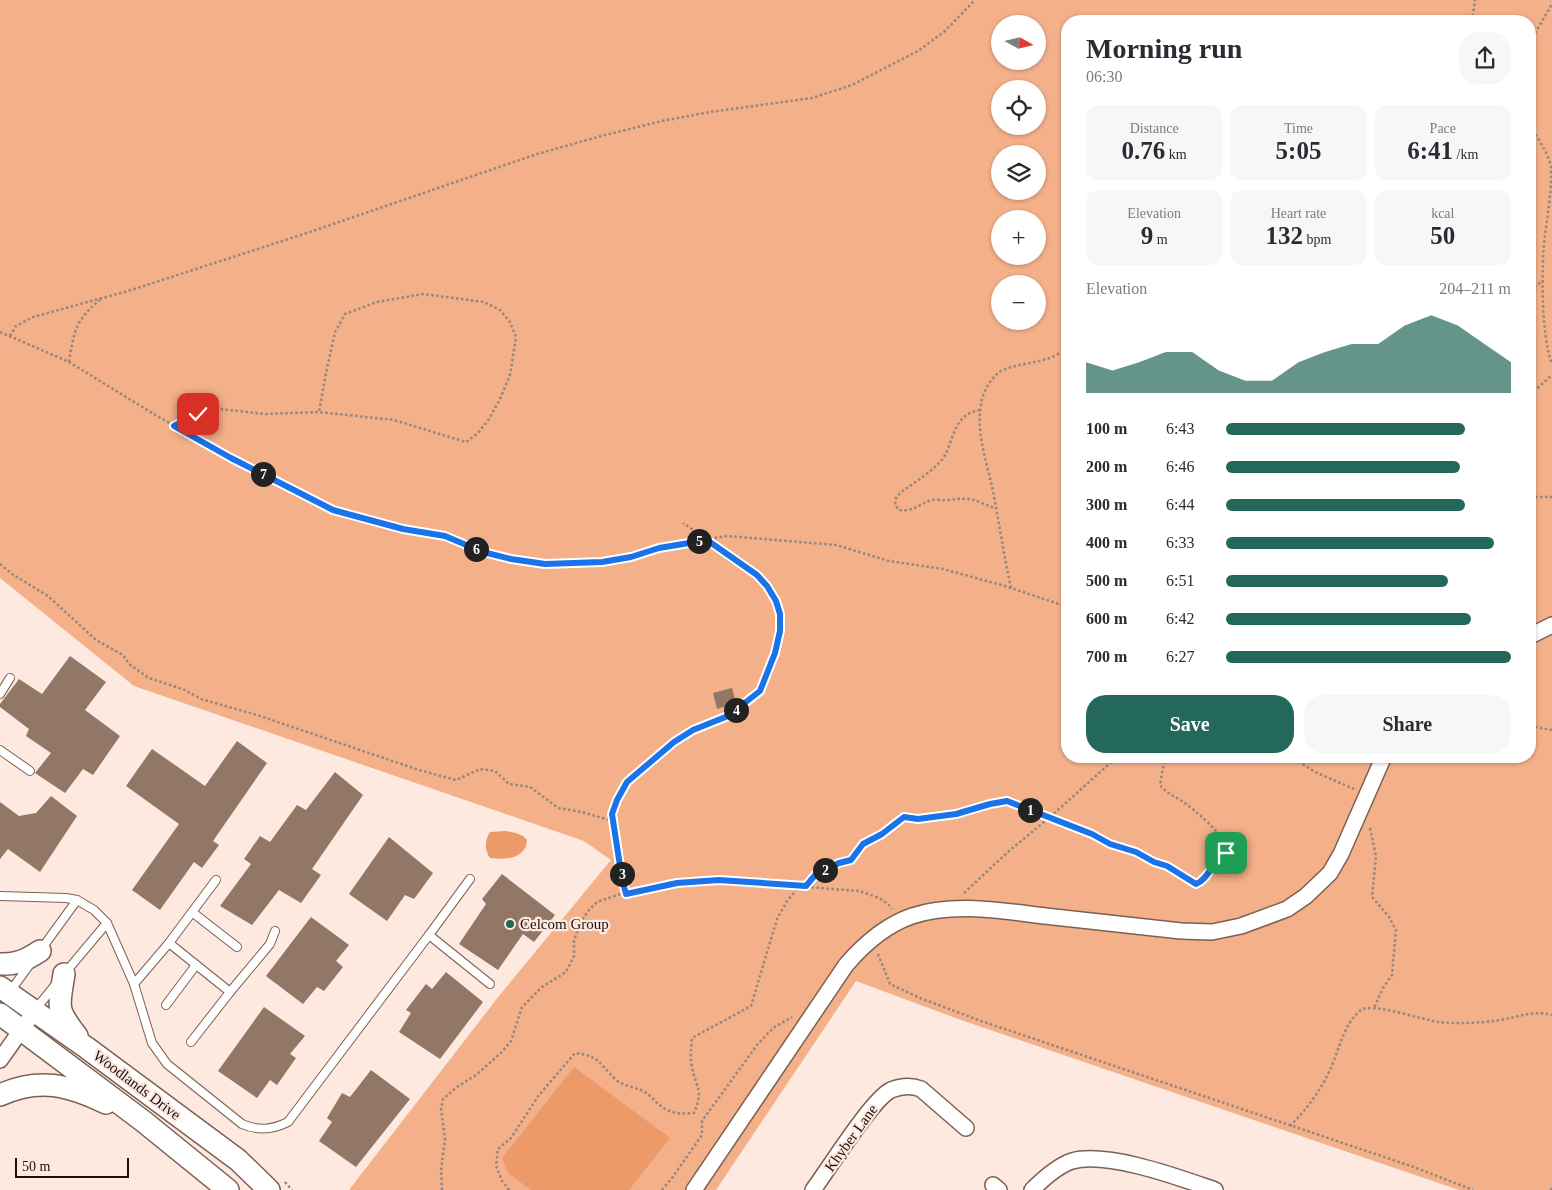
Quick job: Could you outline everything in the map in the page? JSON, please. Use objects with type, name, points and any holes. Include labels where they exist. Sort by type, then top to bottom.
[{"type":"main road","points":[[0,964],[8,965],[22,962],[40,951]]},
{"type":"main road","points":[[64,974],[60,1011],[68,1026],[87,1048]]},
{"type":"main road","name":"Woodlands Drive","points":[[3,995],[34,1012],[87,1048],[238,1160],[269,1190]]},
{"type":"main road","name":"Woodlands Drive","points":[[0,1014],[142,1121],[228,1190]]},
{"type":"main road","points":[[0,1095],[36,1084],[60,1086],[92,1096],[142,1121]]},
{"type":"street","points":[[1536,633],[1552,625]]},
{"type":"street","points":[[694,1190],[846,965],[862,947],[899,921],[914,915],[945,910],[994,910],[1182,932],[1212,932],[1241,926],[1286,909],[1312,890],[1330,873],[1341,854],[1381,763]]},
{"type":"street","points":[[0,1060],[34,1012]]},
{"type":"street","name":"Khyber Lane","points":[[813,1190],[868,1113],[890,1091],[906,1086],[921,1089],[966,1128]]},
{"type":"street","points":[[1032,1190],[1051,1173],[1065,1164],[1081,1159],[1112,1160],[1162,1172],[1215,1190]]},
{"type":"lane","points":[[0,694],[10,678]]},
{"type":"lane","points":[[0,750],[30,771]]},
{"type":"lane","points":[[134,984],[169,943],[216,880]]},
{"type":"lane","points":[[0,896],[66,898],[78,900],[94,910],[107,923],[134,984],[152,1044],[167,1064],[242,1124],[252,1128],[272,1128],[288,1122],[470,880]]},
{"type":"lane","points":[[3,995],[40,951],[78,900]]},
{"type":"lane","points":[[192,912],[237,947]]},
{"type":"lane","points":[[34,1012],[107,923]]},
{"type":"lane","points":[[190,1042],[270,944],[275,931]]},
{"type":"lane","points":[[429,935],[490,984]]},
{"type":"lane","points":[[169,943],[230,992]]},
{"type":"lane","points":[[166,1004],[196,965]]},
{"type":"path","points":[[10,336],[16,326],[33,317],[101,299],[307,233],[537,154],[605,135],[710,112],[812,98],[852,85],[918,52],[945,31],[976,0]]},
{"type":"path","points":[[1473,15],[1475,0]]},
{"type":"path","points":[[1536,32],[1552,4]]},
{"type":"path","points":[[1536,136],[1551,166],[1552,192],[1545,237],[1543,281],[1548,355],[1552,364]]},
{"type":"path","points":[[1536,286],[1543,281]]},
{"type":"path","points":[[174,426],[198,414],[220,409],[265,414],[319,412],[394,420],[466,442],[478,433],[489,419],[510,375],[516,337],[510,322],[500,310],[484,302],[423,294],[377,302],[345,314],[335,332],[319,412]]},
{"type":"path","points":[[69,362],[74,332],[79,322],[87,310],[101,299]]},
{"type":"path","points":[[0,332],[69,362],[174,426],[231,458],[333,510],[403,529],[445,536],[483,552],[511,559],[545,564],[602,562],[631,557],[659,548],[728,536],[836,545],[889,561],[943,569],[1061,605]]},
{"type":"path","points":[[1011,588],[982,448],[981,404],[986,389],[1000,371],[1018,365],[1045,360],[1061,353]]},
{"type":"path","points":[[1536,390],[1552,375]]},
{"type":"path","points":[[980,410],[974,411],[962,420],[956,427],[940,462],[901,492],[896,498],[895,505],[899,510],[906,511],[913,510],[934,499],[969,498],[996,509]]},
{"type":"path","points":[[1536,497],[1552,497]]},
{"type":"path","points":[[626,894],[612,814],[627,782],[674,742],[693,730],[728,716],[760,691],[775,653],[780,631],[780,614],[776,601],[767,586],[757,575],[683,523]]},
{"type":"path","points":[[0,564],[12,574],[48,596],[96,640],[122,655],[129,664],[149,678],[185,690],[201,699],[419,770],[456,780],[480,770],[495,771],[509,784],[530,787],[558,808],[582,812],[613,821]]},
{"type":"path","points":[[1536,727],[1552,730]]},
{"type":"path","points":[[945,910],[978,882],[1008,851],[1049,818],[1110,763]]},
{"type":"path","points":[[806,886],[816,874],[839,863],[851,860],[863,844],[882,834],[904,817],[918,819],[956,814],[1007,801],[1092,834],[1110,844],[1136,852],[1154,862],[1167,866],[1190,882],[1196,884],[1203,882],[1214,863],[1226,853],[1228,848],[1220,833],[1184,802],[1166,792],[1160,785],[1164,763]]},
{"type":"path","points":[[1301,763],[1315,772],[1367,795]]},
{"type":"path","points":[[1359,812],[1369,824],[1374,841],[1376,856],[1372,897],[1389,917],[1396,930],[1392,975],[1383,988],[1374,1008]]},
{"type":"path","points":[[442,1190],[441,1171],[445,1138],[441,1110],[443,1099],[476,1075],[501,1053],[511,1041],[522,1006],[542,987],[566,972],[574,956],[574,940],[581,922],[597,902],[677,883],[719,880],[858,891],[878,898],[890,905],[899,921]]},
{"type":"path","points":[[509,1190],[502,1181],[496,1166],[498,1150],[511,1138],[538,1096],[574,1053],[589,1055],[605,1067],[616,1080],[630,1088],[641,1090],[651,1096],[662,1107],[680,1114],[694,1113],[699,1101],[698,1083],[692,1068],[690,1053],[692,1038],[751,1006],[777,919],[787,901],[800,886]]},
{"type":"path","points":[[883,931],[878,952],[890,984],[920,998],[981,1021],[1411,1166],[1473,1190]]},
{"type":"path","points":[[1290,1126],[1301,1114],[1329,1073],[1347,1028],[1360,1011],[1365,1008],[1387,1009],[1421,1019],[1452,1023],[1500,1020],[1528,1013],[1542,1012],[1552,1015]]},
{"type":"shaded area","points":[[0,0],[1552,0],[1552,1190],[1459,1190],[961,1020],[856,981],[716,1190],[349,1190],[499,996],[611,860],[584,841],[134,686],[0,578]]},
{"type":"shaded area","points":[[506,831],[523,836],[527,840],[526,846],[519,855],[514,857],[490,858],[486,848],[488,835],[490,832]]},
{"type":"shaded area","points":[[574,1067],[670,1138],[629,1190],[531,1190],[509,1174],[502,1158]]},
{"type":"building","points":[[70,656],[106,682],[85,710],[120,736],[93,775],[83,769],[65,793],[35,773],[51,753],[26,736],[29,729],[0,707],[0,704],[19,679],[42,694]]},
{"type":"building","points":[[732,688],[736,703],[717,709],[713,693]]},
{"type":"building","points":[[237,741],[267,763],[213,841],[219,845],[202,868],[194,862],[160,910],[132,890],[179,824],[126,786],[152,749],[205,786]]},
{"type":"building","points":[[335,772],[363,795],[312,869],[321,875],[301,903],[279,890],[252,925],[220,906],[251,864],[244,859],[260,836],[270,842],[297,805],[306,810]]},
{"type":"building","points":[[51,796],[77,816],[40,872],[8,849],[0,859],[0,802],[19,816],[36,813]]},
{"type":"building","points":[[389,837],[433,873],[414,899],[405,895],[387,921],[349,894]]},
{"type":"building","name":"Celcom Group","points":[[502,874],[555,915],[534,942],[523,934],[498,970],[459,944],[486,904],[482,899]]},
{"type":"building","points":[[311,917],[349,945],[336,961],[343,967],[324,991],[317,987],[303,1004],[266,976]]},
{"type":"building","points":[[446,972],[483,1002],[440,1059],[399,1032],[411,1013],[406,1010],[426,984],[432,989]]},
{"type":"building","points":[[264,1007],[305,1036],[290,1054],[296,1058],[277,1085],[270,1080],[257,1098],[218,1071]]},
{"type":"building","points":[[371,1070],[410,1099],[356,1167],[319,1141],[332,1122],[327,1118],[342,1093],[350,1097]]},
{"type":"place","name":"Celcom Group","points":[[510,924]]},
{"type":"route","points":[[198,414],[174,426],[231,458],[333,510],[403,529],[445,536],[483,552],[511,559],[545,564],[602,562],[631,557],[659,548],[707,540],[724,550],[740,565],[757,575],[767,586],[776,601],[780,614],[780,631],[775,653],[760,691],[728,716],[693,730],[674,742],[627,782],[617,800],[612,814],[626,894],[677,883],[719,880],[806,886],[816,874],[839,863],[851,860],[863,844],[882,834],[904,817],[918,819],[956,814],[973,808],[1007,801],[1092,834],[1110,844],[1136,852],[1154,862],[1167,866],[1196,884],[1203,882],[1214,863],[1226,853]]}]
